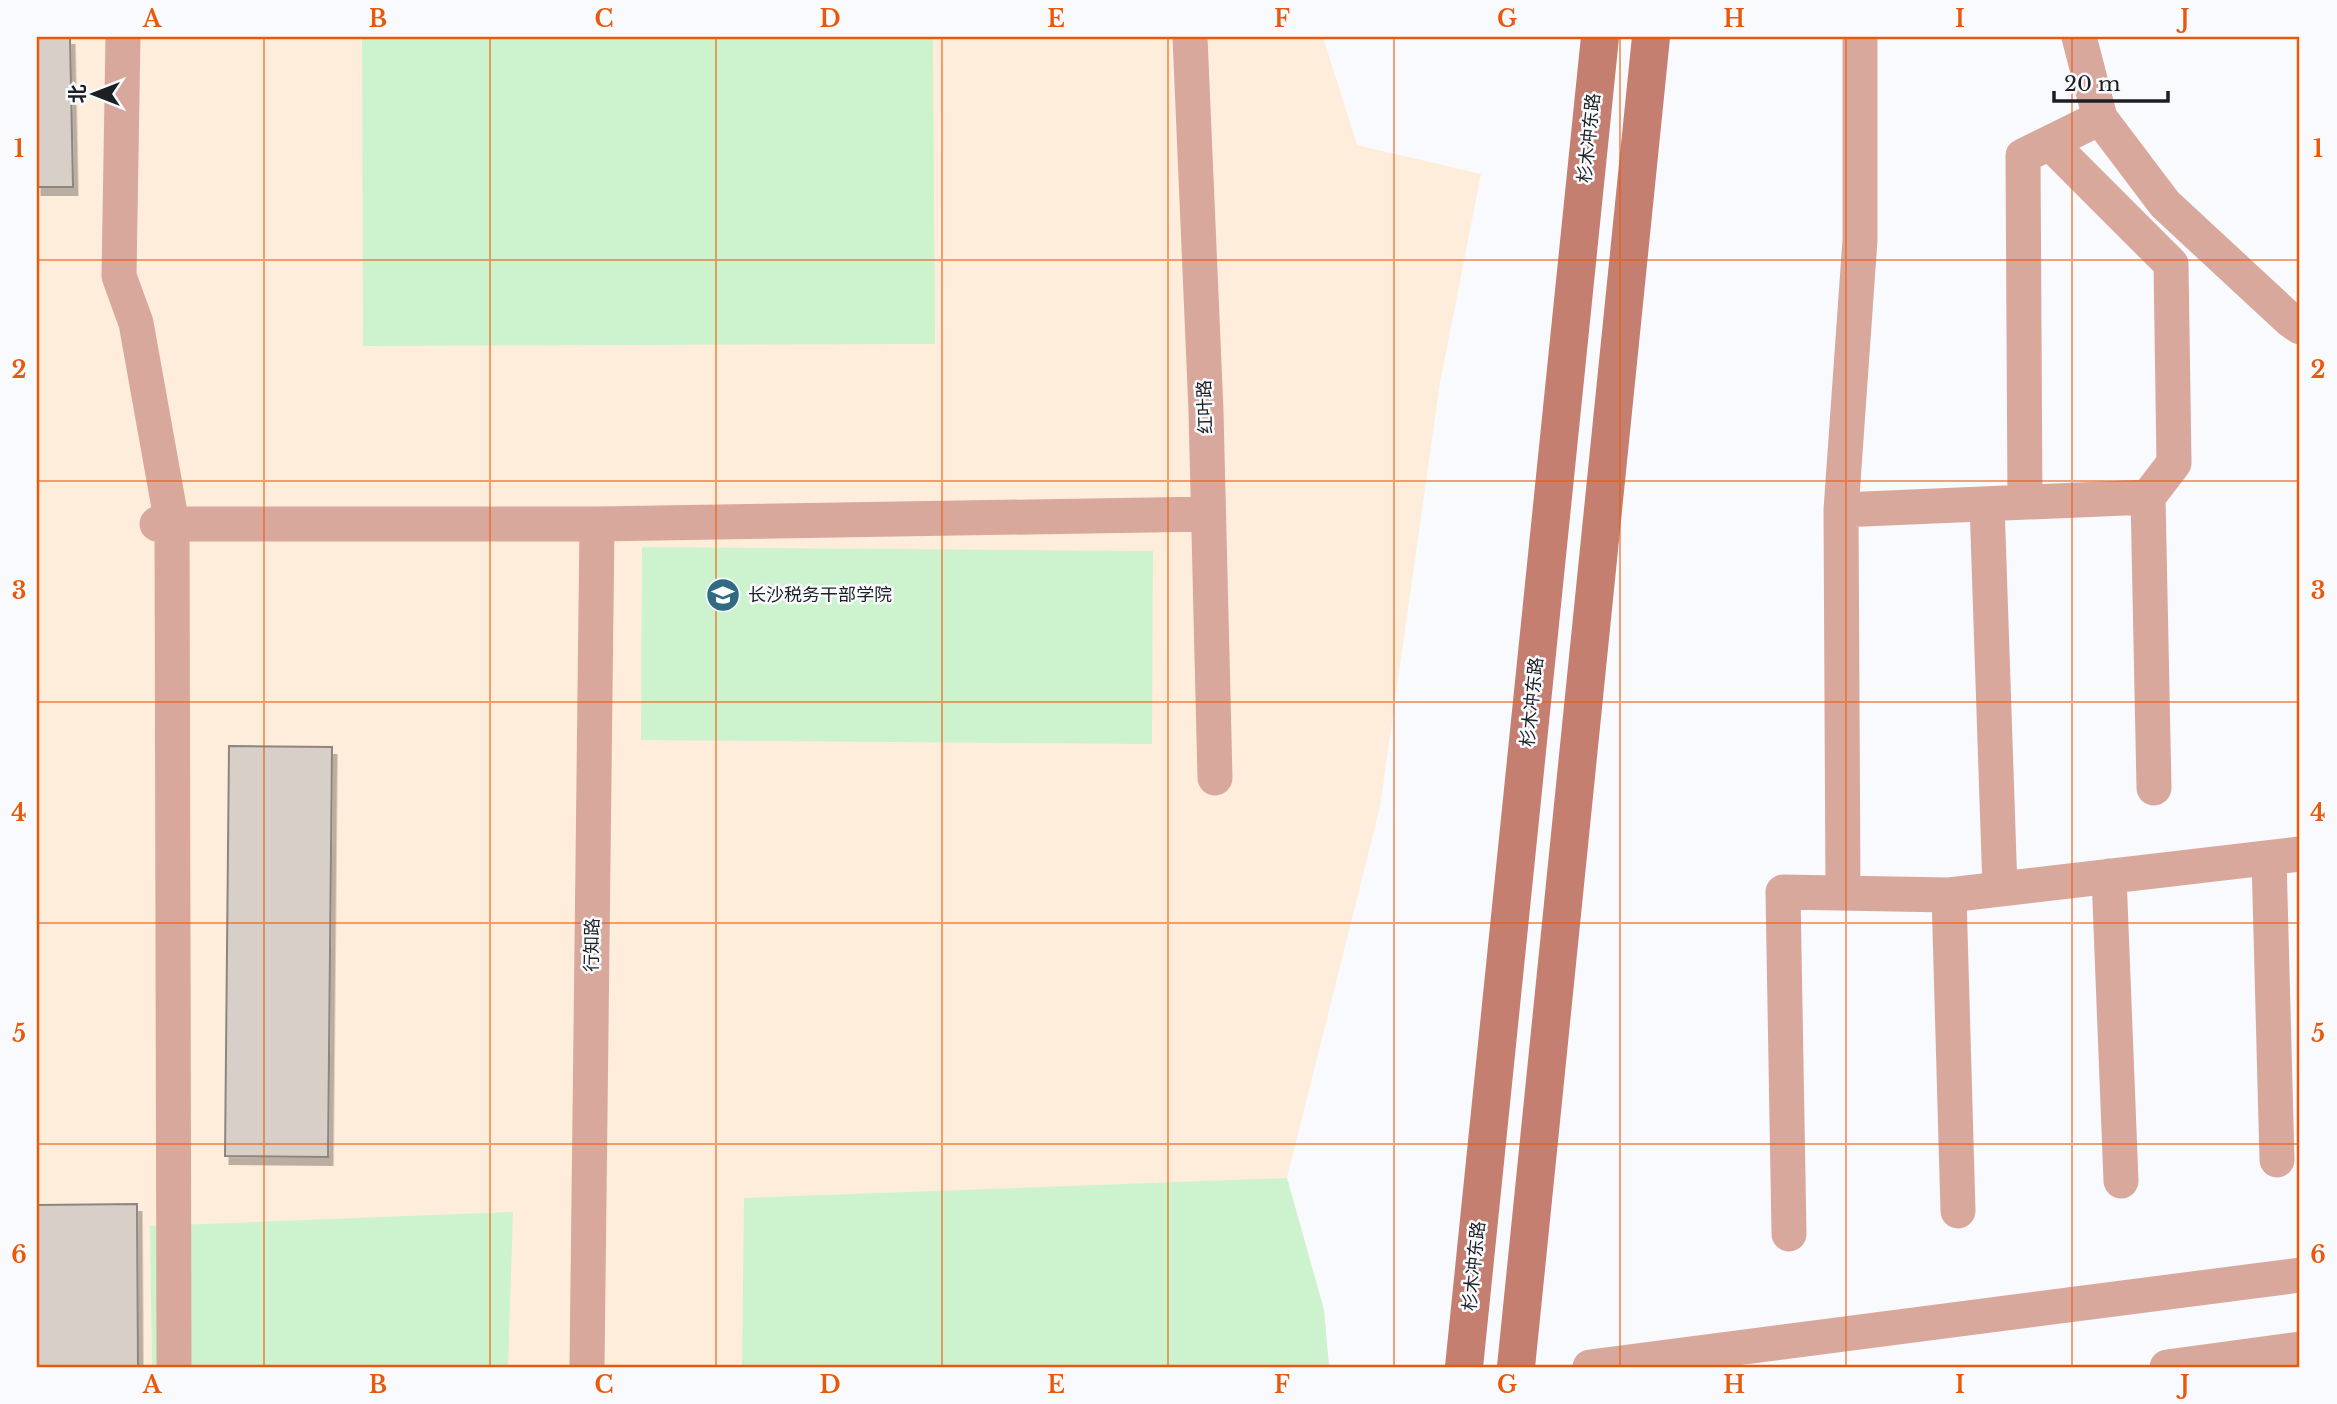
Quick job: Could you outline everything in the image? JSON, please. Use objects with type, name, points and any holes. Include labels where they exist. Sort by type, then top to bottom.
[{"type":"main road","name":"杉木冲东路","points":[[1464,1367],[1600,37]]},
{"type":"main road","points":[[1516,1367],[1651,37]]},
{"type":"street","points":[[123,37],[119,276],[136,323],[164,524],[174,1367]]},
{"type":"street","name":"红叶路","points":[[1190,37],[1215,778]]},
{"type":"street","points":[[1843,893],[1841,510],[1860,240],[1860,37]]},
{"type":"street","points":[[2079,37],[2100,118],[2165,204],[2300,327]]},
{"type":"street","points":[[2025,502],[2023,156],[2100,118]]},
{"type":"street","points":[[2050,143],[2171,264],[2174,463],[2148,498],[2154,788]]},
{"type":"street","points":[[1841,510],[2148,498]]},
{"type":"street","points":[[1987,503],[2000,889]]},
{"type":"street","points":[[164,524],[597,524],[1208,514]]},
{"type":"street","name":"行知路","points":[[587,1367],[597,524]]},
{"type":"street","points":[[1789,1234],[1783,892],[1949,895],[2285,856],[2277,1160]]},
{"type":"street","points":[[2109,876],[2121,1181]]},
{"type":"street","points":[[1949,895],[1958,1210]]},
{"type":"street","points":[[1590,1367],[2300,1275]]},
{"type":"street","points":[[2167,1367],[2300,1349]]},
{"type":"shaded area","name":"长沙税务干部学院","points":[[37,37],[1323,37],[1357,145],[1481,174],[1440,383],[1380,807],[1287,1178],[1324,1310],[1329,1367],[37,1367]]},
{"type":"green space","points":[[362,37],[933,37],[935,344],[363,346]]},
{"type":"green space","points":[[642,547],[1153,551],[1152,744],[641,740]]},
{"type":"green space","points":[[1287,1178],[1324,1310],[1329,1367],[742,1367],[744,1198]]},
{"type":"green space","points":[[513,1212],[508,1367],[152,1367],[150,1226]]},
{"type":"building","points":[[37,37],[70,37],[73,187],[37,187]]},
{"type":"building","points":[[229,746],[332,747],[328,1157],[225,1156]]},
{"type":"building","points":[[137,1204],[138,1367],[37,1367],[37,1205]]},
{"type":"place","name":"长沙税务干部学院","points":[[723,595]]}]
